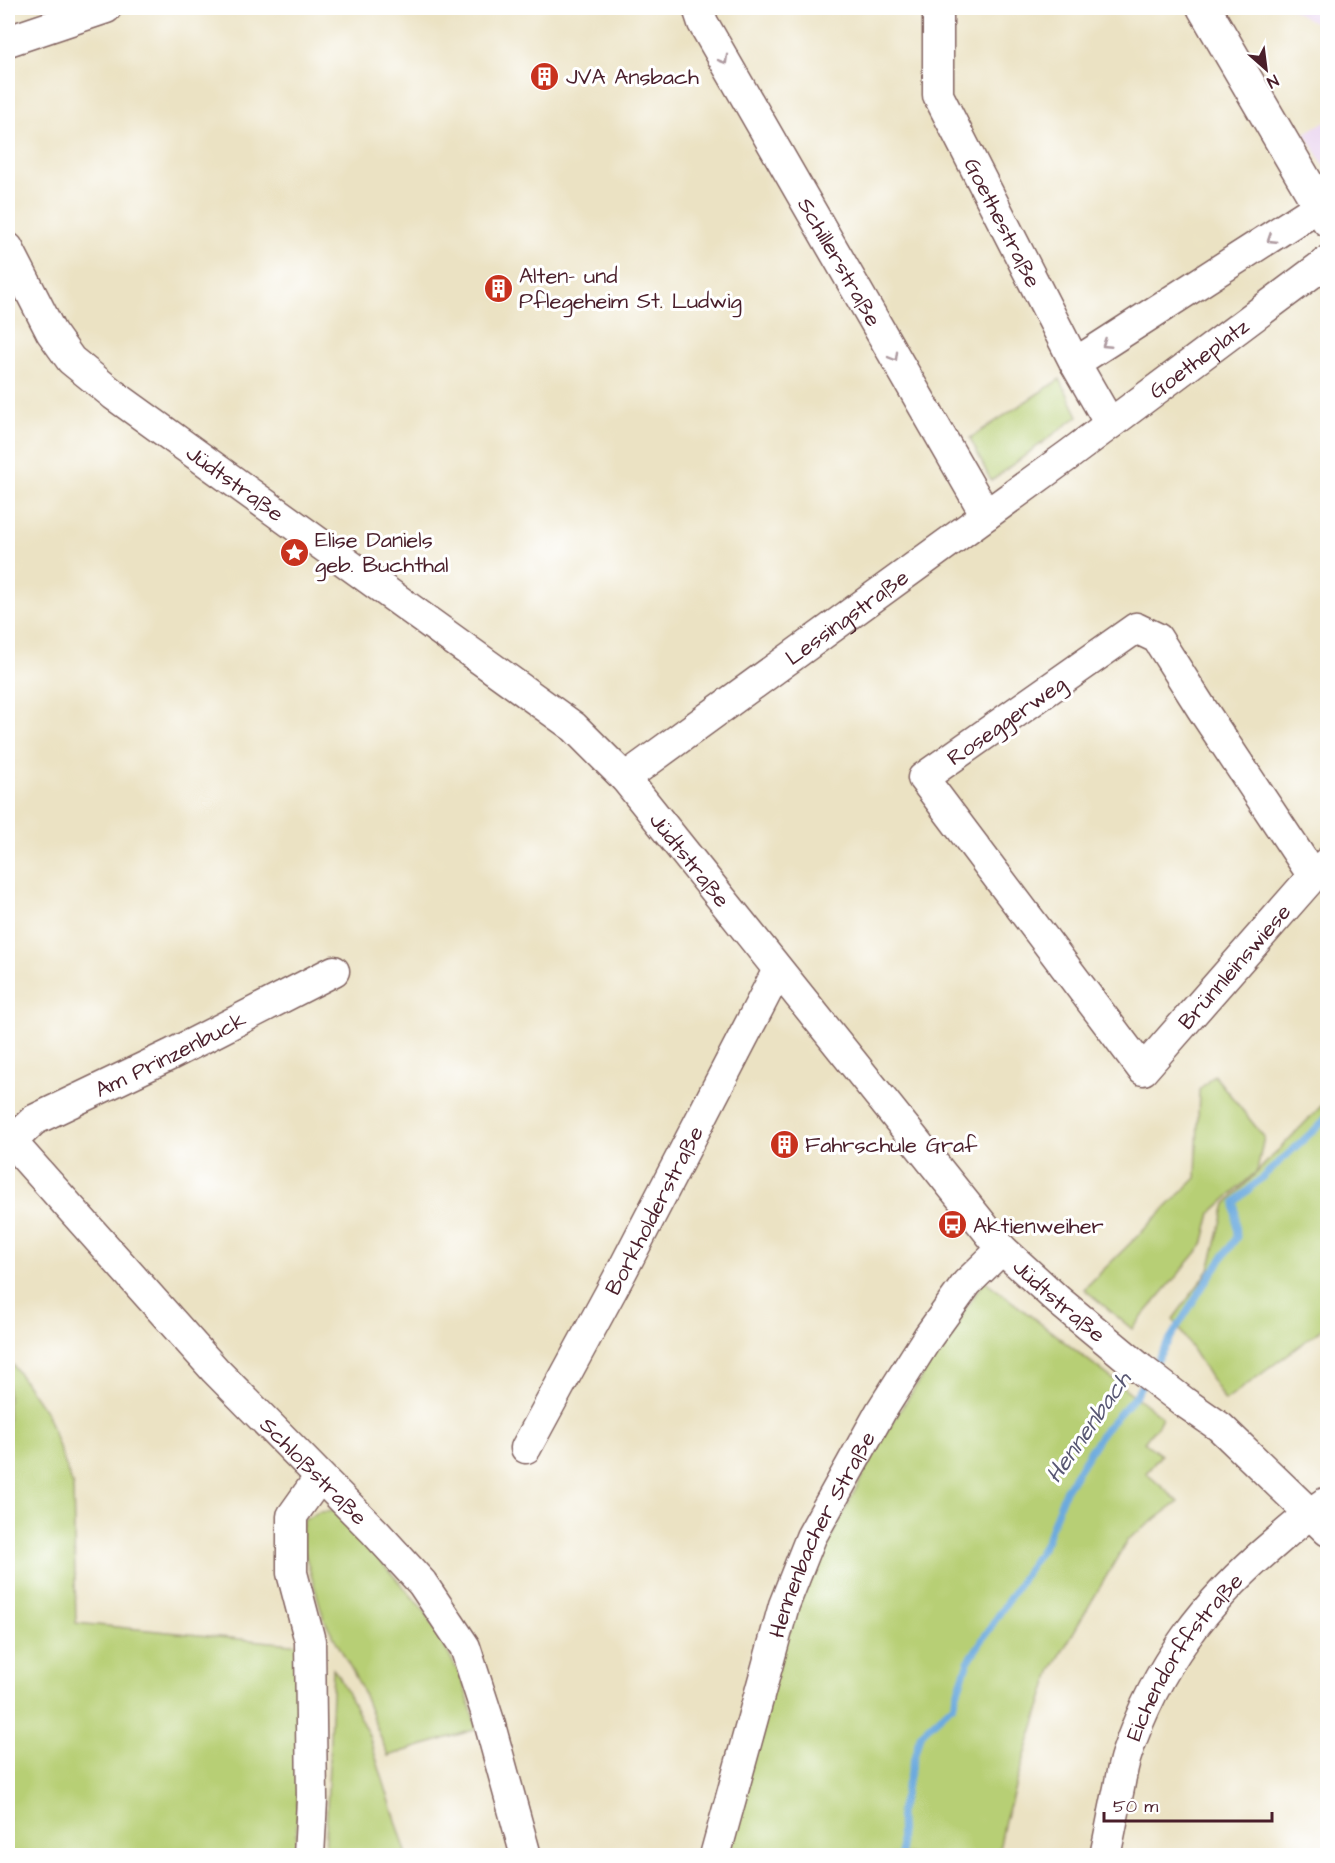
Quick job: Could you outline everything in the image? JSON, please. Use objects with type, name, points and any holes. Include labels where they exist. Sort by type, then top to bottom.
[{"type":"main road","points":[[1204,8],[1324,213]]},
{"type":"street","points":[[8,41],[106,8]]},
{"type":"street","name":"Schillerstraße","points":[[698,8],[703,23],[986,515]]},
{"type":"street","name":"Goethestraße","points":[[938,8],[938,95],[1075,363],[1110,424]]},
{"type":"street","points":[[1075,363],[1324,213]]},
{"type":"street","name":"Jüdtstraße","points":[[8,248],[51,332],[71,360],[114,395],[574,727],[625,778],[1002,1249],[1059,1301],[1150,1376],[1220,1427],[1322,1515]]},
{"type":"street","name":"Goetheplatz","points":[[1070,454],[1328,261]]},
{"type":"street","name":"Lessingstraße","points":[[625,778],[1070,454]]},
{"type":"street","name":"Roseggerweg","points":[[1143,1070],[923,778],[1136,628],[1157,638],[1202,709],[1320,869]]},
{"type":"street","name":"Brünnleinswiese","points":[[1143,1070],[1320,869]]},
{"type":"street","name":"Borkholderstraße","points":[[526,1448],[659,1201],[778,970]]},
{"type":"street","name":"Am Prinzenbuck","points":[[9,1143],[34,1120],[170,1055],[334,971]]},
{"type":"street","name":"Schloßstraße","points":[[9,1143],[215,1370],[319,1478],[375,1532],[422,1583],[465,1647],[488,1718],[526,1856]]},
{"type":"street","name":"Hennenbacher Straße","points":[[715,1856],[784,1605],[811,1538],[881,1411],[928,1337],[967,1283],[1002,1249]]},
{"type":"street","points":[[309,1856],[312,1800],[310,1641],[292,1573],[292,1516],[319,1478]]},
{"type":"street","name":"Eichendorffstraße","points":[[1105,1856],[1125,1755],[1149,1697],[1178,1648],[1205,1611],[1253,1562],[1322,1515]]},
{"type":"shaded area","points":[[1289,8],[1327,8],[1327,36],[1321,26]]},
{"type":"shaded area","points":[[1327,120],[1327,170],[1305,133]]},
{"type":"green space","points":[[1060,379],[1078,416],[991,481],[970,438]]},
{"type":"green space","points":[[1214,1075],[1264,1137],[1257,1171],[1211,1213],[1203,1245],[1132,1329],[1084,1289],[1196,1178],[1199,1090]]},
{"type":"green space","points":[[1327,1100],[1327,1325],[1225,1401],[1173,1319],[1209,1270],[1226,1204]]},
{"type":"green space","points":[[984,1280],[1162,1417],[1144,1442],[1161,1455],[1146,1473],[1179,1502],[1128,1539],[1052,1669],[1005,1820],[998,1855],[726,1856],[782,1633],[881,1440]]},
{"type":"green space","points":[[8,1358],[47,1414],[73,1486],[76,1623],[302,1645],[296,1855],[8,1855]]},
{"type":"green space","points":[[337,1511],[427,1614],[462,1679],[477,1729],[388,1756],[359,1683],[324,1619],[300,1537],[304,1520],[319,1512]]},
{"type":"green space","points":[[333,1669],[339,1676],[369,1736],[407,1855],[325,1856]]},
{"type":"waterway","name":"Hennenbach","points":[[1151,1369],[1237,1237],[1235,1202],[1328,1115]]},
{"type":"waterway","name":"Hennenbach","points":[[901,1856],[900,1811],[920,1735],[953,1705],[968,1662],[1046,1542],[1065,1491],[1102,1433],[1136,1395],[1144,1381]]},
{"type":"place","name":"JVA Ansbach","points":[[545,76]]},
{"type":"place","name":"Alten- und Pflegeheim St. Ludwig","points":[[498,288]]},
{"type":"place","name":"Elise Daniels geb. Buchthal","points":[[294,552]]},
{"type":"place","name":"Fahrschule Graf","points":[[784,1144]]},
{"type":"place","name":"Aktienweiher","points":[[952,1225]]}]
